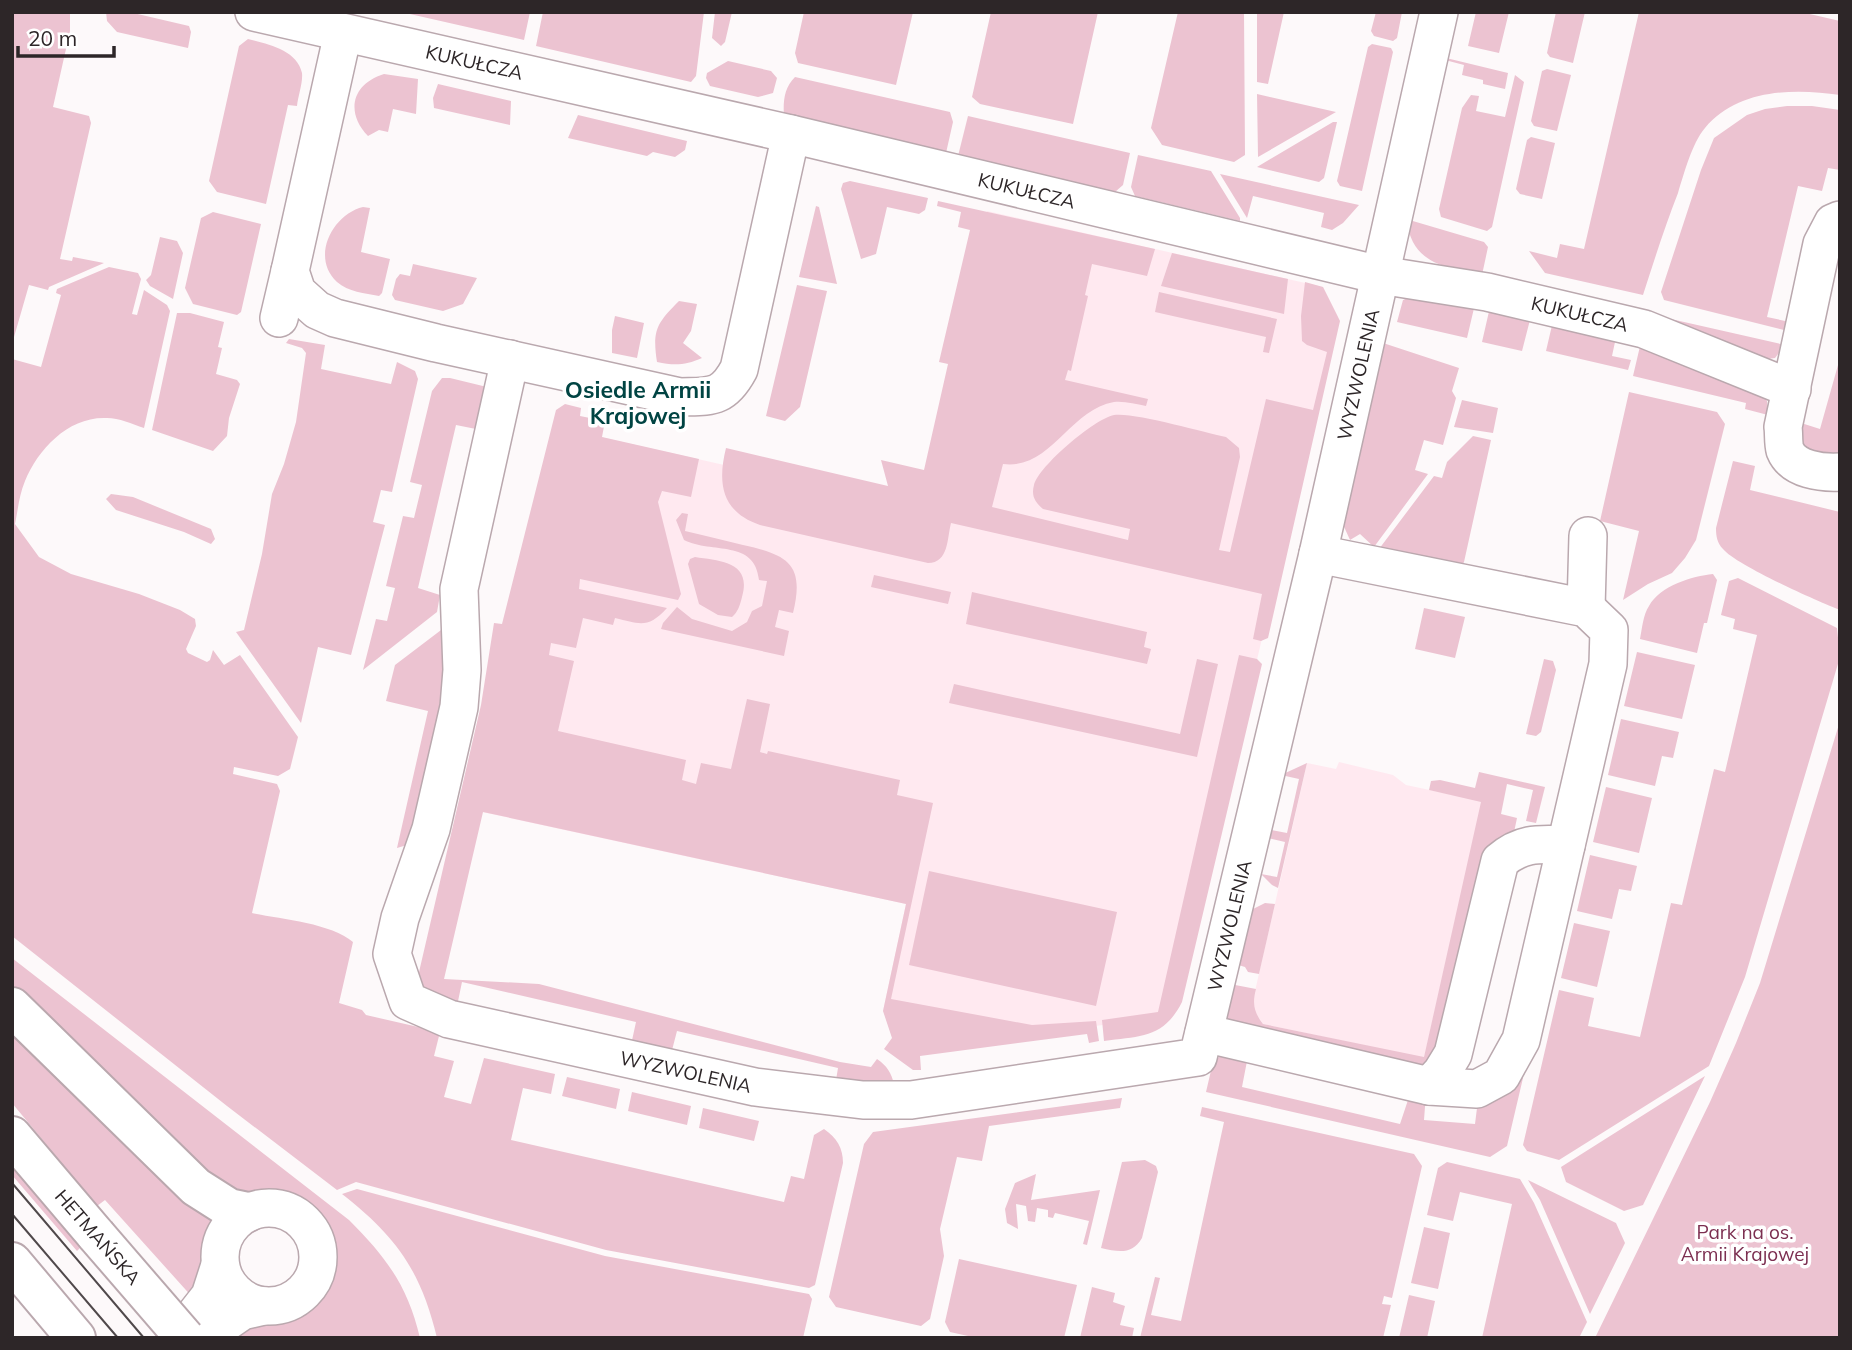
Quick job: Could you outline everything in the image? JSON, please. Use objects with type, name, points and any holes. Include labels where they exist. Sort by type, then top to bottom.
[{"type":"street","name":"KUKUŁCZA","points":[[254,12],[791,134],[1380,275],[1487,292],[1644,329],[1792,389]]},
{"type":"street","name":"WYZWOLENIA","points":[[510,359],[459,589],[463,670],[459,706],[431,829],[400,918],[392,954],[408,1001],[449,1019],[755,1087],[863,1100],[911,1100],[1198,1057],[1318,554],[1439,12]]},
{"type":"street","points":[[279,318],[343,33]]},
{"type":"street","points":[[290,271],[298,292],[317,310],[335,318],[680,397],[710,396],[730,386],[739,369],[791,134]]},
{"type":"street","points":[[1840,220],[1833,222],[1822,244],[1783,427],[1785,449],[1793,461],[1821,473],[1840,471]]},
{"type":"street","points":[[1586,608],[1588,536]]},
{"type":"street","points":[[1204,1033],[1429,1086],[1477,1089],[1501,1076],[1521,1040],[1608,664],[1609,630],[1586,608],[1318,554]]},
{"type":"street","points":[[1429,1086],[1453,1054],[1500,861],[1512,850],[1533,844],[1566,845]]},
{"type":"street","points":[[12,1007],[196,1187],[229,1208],[248,1212]]},
{"type":"street","name":"HETMAŃSKA","points":[[12,1136],[186,1338]]},
{"type":"street","points":[[177,1338],[210,1296],[220,1265],[222,1240],[228,1228],[248,1212],[260,1208],[286,1210],[307,1225],[318,1249],[315,1274],[301,1295],[290,1302],[242,1311],[203,1338]]},
{"type":"street","points":[[220,1265],[224,1278],[240,1297],[252,1304],[264,1306]]},
{"type":"street","points":[[23,1275],[76,1338]]},
{"type":"shaded area","points":[[987,211],[1323,287],[1338,317],[1173,1015],[905,1053],[883,1011],[906,904],[482,812],[587,434],[919,509]]},
{"type":"shaded area","points":[[1339,762],[1393,775],[1406,785],[1482,801],[1424,1058],[1263,1024],[1255,1012],[1253,1000],[1307,763],[1336,769]]},
{"type":"green space","points":[[12,12],[70,12],[70,31],[53,107],[89,116],[91,123],[60,259],[72,261],[73,257],[104,263],[49,287],[48,290],[29,285],[12,344]]},
{"type":"green space","points":[[106,12],[129,12],[189,26],[191,32],[188,48],[117,32],[107,21]]},
{"type":"green space","points":[[401,12],[530,12],[524,40]]},
{"type":"green space","points":[[543,12],[704,12],[696,76],[691,82],[536,46]]},
{"type":"green space","points":[[715,12],[732,12],[725,42],[721,46],[712,38]]},
{"type":"green space","points":[[804,12],[913,12],[896,85],[798,63],[795,53]]},
{"type":"green space","points":[[991,12],[1098,12],[1073,124],[980,104],[972,97]]},
{"type":"green space","points":[[1178,12],[1244,12],[1245,155],[1234,162],[1162,145],[1151,128]]},
{"type":"green space","points":[[1257,12],[1284,12],[1268,84],[1257,82]]},
{"type":"green space","points":[[1376,12],[1402,12],[1397,38],[1393,41],[1374,36],[1371,31]]},
{"type":"green space","points":[[1476,12],[1509,12],[1499,53],[1468,46]]},
{"type":"green space","points":[[1556,12],[1585,12],[1573,63],[1550,57],[1547,53]]},
{"type":"green space","points":[[1639,12],[1801,12],[1840,21],[1840,95],[1804,92],[1767,94],[1733,105],[1718,115],[1700,134],[1643,295],[1545,273],[1529,251],[1557,258],[1560,244],[1584,249]]},
{"type":"green space","points":[[248,39],[288,53],[299,65],[302,73],[297,106],[288,105],[266,204],[217,192],[209,181],[239,46]]},
{"type":"green space","points":[[1372,44],[1391,48],[1393,52],[1362,191],[1340,186],[1337,181],[1368,47]]},
{"type":"green space","points":[[1442,57],[1508,73],[1505,89],[1462,75],[1464,65]]},
{"type":"green space","points":[[728,61],[771,71],[777,78],[773,93],[758,97],[710,86],[707,73]]},
{"type":"green space","points":[[1547,69],[1571,75],[1557,131],[1534,126],[1531,121],[1542,71]]},
{"type":"green space","points":[[384,74],[418,79],[416,114],[393,109],[388,132],[379,130],[368,136],[356,118],[355,100],[365,85]]},
{"type":"green space","points":[[1515,75],[1524,82],[1492,227],[1487,231],[1441,217],[1439,209],[1462,108],[1471,95],[1479,96],[1476,111],[1505,117]]},
{"type":"green space","points":[[795,77],[950,112],[953,122],[946,153],[784,117],[785,95]]},
{"type":"green space","points":[[438,84],[511,101],[510,125],[434,108],[433,98]]},
{"type":"green space","points":[[1257,94],[1336,112],[1258,157]]},
{"type":"green space","points":[[1787,106],[1840,110],[1840,170],[1828,168],[1822,191],[1798,186],[1767,317],[1790,322],[1788,331],[1664,300],[1661,292],[1714,138],[1747,115]]},
{"type":"green space","points":[[578,115],[687,141],[685,150],[675,157],[653,152],[647,156],[568,138]]},
{"type":"green space","points":[[968,116],[1130,153],[1123,185],[1115,192],[958,156]]},
{"type":"green space","points":[[1337,122],[1324,178],[1319,182],[1257,167]]},
{"type":"green space","points":[[1531,137],[1555,143],[1542,199],[1520,194],[1516,189],[1527,140]]},
{"type":"green space","points":[[1138,155],[1211,171],[1240,221],[1135,196],[1131,187]]},
{"type":"green space","points":[[1220,174],[1359,205],[1343,223],[1332,230],[1321,227],[1324,213],[1253,196],[1247,218]]},
{"type":"green space","points":[[850,181],[928,198],[925,210],[919,214],[887,207],[876,254],[861,259],[841,189],[843,183]]},
{"type":"green space","points":[[938,201],[1155,249],[1147,276],[1092,264],[1085,295],[1088,296],[1071,371],[1068,370],[1065,380],[1148,399],[1146,406],[1114,402],[1098,407],[1034,458],[1020,463],[1003,464],[992,507],[1128,540],[1130,529],[1043,509],[1033,496],[1038,477],[1056,456],[1081,434],[1114,415],[1152,419],[1226,437],[1239,448],[1240,457],[1219,550],[1230,552],[1266,399],[1313,410],[1327,352],[1302,341],[1301,316],[1305,282],[1323,287],[1340,321],[1268,638],[1261,641],[1253,639],[1262,594],[951,523],[943,554],[935,562],[928,563],[760,525],[737,513],[730,504],[725,495],[722,473],[726,448],[888,486],[881,460],[924,470],[948,364],[939,362],[970,230],[958,227],[961,212],[937,206]]},
{"type":"green space","points":[[816,206],[819,207],[837,284],[799,277]]},
{"type":"green space","points":[[363,207],[370,208],[361,252],[390,259],[379,296],[357,292],[341,285],[329,272],[325,261],[325,249],[334,227],[352,211]]},
{"type":"green space","points":[[213,212],[261,224],[241,312],[237,315],[193,304],[185,288],[201,218]]},
{"type":"green space","points":[[1406,219],[1484,242],[1488,247],[1482,275],[1443,265],[1423,255],[1415,246]]},
{"type":"green space","points":[[160,237],[177,241],[183,253],[173,299],[150,286],[146,280],[151,275]]},
{"type":"green space","points":[[1172,253],[1288,279],[1284,314],[1161,286]]},
{"type":"green space","points":[[413,264],[477,278],[463,304],[443,311],[395,300],[392,295],[396,279],[400,274],[410,276]]},
{"type":"green space","points":[[109,267],[138,273],[141,279],[132,314],[137,315],[144,290],[167,305],[170,311],[144,428],[116,419],[93,419],[80,422],[57,437],[38,457],[25,481],[15,524],[39,557],[71,574],[139,594],[180,610],[195,619],[196,626],[186,649],[188,653],[207,662],[213,650],[224,665],[240,655],[298,737],[290,769],[278,776],[234,767],[233,774],[277,784],[280,791],[252,913],[319,926],[353,942],[339,1003],[362,1010],[366,1015],[440,1032],[434,1056],[454,1061],[444,1097],[471,1104],[484,1058],[555,1074],[551,1094],[523,1088],[511,1140],[784,1202],[791,1176],[804,1179],[814,1135],[824,1129],[838,1144],[843,1163],[815,1285],[809,1288],[606,1250],[356,1182],[337,1190],[12,936],[12,359],[41,367],[61,295],[56,293],[57,289]]},
{"type":"green space","points":[[797,285],[827,291],[800,407],[785,421],[766,416]]},
{"type":"green space","points":[[1159,292],[1277,319],[1269,353],[1263,352],[1266,337],[1155,312]]},
{"type":"green space","points":[[1415,295],[1475,304],[1467,338],[1397,322],[1403,300]]},
{"type":"green space","points":[[679,301],[697,304],[691,331],[683,343],[702,358],[680,364],[657,362],[655,342],[658,328]]},
{"type":"green space","points":[[1490,307],[1531,316],[1522,351],[1482,342]]},
{"type":"green space","points":[[177,313],[190,313],[224,322],[218,347],[222,348],[216,374],[237,380],[240,384],[229,418],[227,436],[213,451],[152,430]]},
{"type":"green space","points":[[615,316],[644,323],[637,358],[612,353]]},
{"type":"green space","points":[[1662,317],[1785,345],[1775,358],[1767,359]]},
{"type":"green space","points":[[1553,321],[1635,340],[1634,346],[1615,342],[1612,356],[1631,360],[1628,370],[1546,351]]},
{"type":"green space","points":[[289,339],[325,345],[321,369],[391,384],[397,362],[415,371],[418,379],[392,492],[381,490],[373,522],[385,525],[351,655],[318,647],[301,723],[236,632],[244,630],[262,554],[272,494],[296,422],[306,353],[302,348],[286,343]]},
{"type":"green space","points":[[1377,341],[1459,368],[1452,391],[1456,398],[1443,445],[1424,440],[1415,470],[1428,474],[1374,547],[1360,534],[1350,540],[1341,520]]},
{"type":"green space","points":[[1641,342],[1762,393],[1767,401],[1768,415],[1745,409],[1746,403],[1633,376]]},
{"type":"green space","points":[[1840,358],[1840,453],[1823,454],[1811,451],[1803,444],[1798,422],[1820,429]]},
{"type":"green space","points":[[442,378],[487,387],[481,430],[456,425],[418,588],[440,595],[437,612],[363,670],[376,619],[387,621],[395,588],[386,586],[403,516],[414,518],[422,485],[410,482],[432,391]]},
{"type":"green space","points":[[1629,392],[1717,412],[1725,424],[1696,540],[1672,573],[1623,600],[1639,531],[1600,521]]},
{"type":"green space","points":[[1462,400],[1498,408],[1493,433],[1454,427]]},
{"type":"green space","points":[[565,404],[581,408],[580,416],[605,421],[602,437],[699,459],[691,497],[662,491],[658,502],[681,594],[678,600],[580,579],[579,589],[667,608],[654,619],[643,623],[615,618],[613,625],[583,618],[576,648],[551,643],[549,655],[574,661],[558,731],[686,760],[682,780],[696,784],[701,763],[731,769],[747,699],[770,704],[760,752],[767,754],[768,751],[900,780],[897,795],[933,803],[891,999],[1032,1025],[1096,1021],[1099,1041],[1089,1043],[1087,1034],[920,1056],[921,1070],[913,1070],[884,1049],[892,1038],[883,1011],[906,904],[483,812],[444,979],[539,984],[840,1062],[871,1067],[877,1059],[888,1070],[894,1084],[835,1086],[838,1068],[677,1031],[671,1054],[631,1045],[636,1022],[462,982],[457,1006],[416,985],[481,705],[494,623],[502,624],[556,410]]},
{"type":"green space","points":[[1473,436],[1491,440],[1464,562],[1460,569],[1379,549],[1434,476],[1442,478],[1447,462]]},
{"type":"green space","points":[[1733,461],[1755,466],[1750,490],[1840,512],[1840,610],[1760,573],[1721,547],[1716,528]]},
{"type":"green space","points":[[111,494],[133,497],[211,529],[215,539],[211,544],[184,532],[116,510],[106,499]]},
{"type":"green space","points":[[682,513],[688,514],[685,531],[759,549],[782,558],[789,564],[797,583],[793,613],[779,610],[775,627],[789,631],[784,656],[661,629],[677,607],[692,619],[732,631],[747,622],[752,611],[762,606],[767,581],[759,580],[756,567],[750,558],[741,553],[684,540],[676,520]]},
{"type":"green space","points":[[695,557],[732,565],[743,577],[741,600],[732,617],[718,615],[699,604],[688,564],[690,559]]},
{"type":"green space","points":[[1713,574],[1717,580],[1697,653],[1640,639],[1647,610],[1654,599],[1686,580]]},
{"type":"green space","points":[[874,575],[951,592],[948,604],[871,587]]},
{"type":"green space","points":[[1738,578],[1837,628],[1840,657],[1745,977],[1709,1066],[1559,1160],[1527,1151],[1523,1145],[1559,990],[1594,998],[1588,1026],[1640,1037],[1671,903],[1682,905],[1714,769],[1725,772],[1757,635],[1733,629],[1735,619],[1721,615],[1729,581]]},
{"type":"green space","points":[[972,592],[1147,632],[1144,647],[1151,649],[1147,664],[966,624]]},
{"type":"green space","points":[[1424,608],[1465,617],[1455,658],[1415,649]]},
{"type":"green space","points":[[449,624],[451,697],[407,845],[397,848],[428,711],[386,701],[395,665]]},
{"type":"green space","points":[[1637,652],[1695,665],[1682,719],[1624,706]]},
{"type":"green space","points":[[1239,655],[1257,659],[1262,664],[1182,1002],[1175,1014],[1159,1029],[1140,1036],[1104,1041],[1102,1020],[1158,1012]]},
{"type":"green space","points":[[1197,659],[1218,664],[1197,757],[949,703],[954,684],[1180,734]]},
{"type":"green space","points":[[1544,659],[1553,661],[1556,670],[1541,732],[1536,736],[1526,734]]},
{"type":"green space","points":[[1621,719],[1679,732],[1673,758],[1662,756],[1655,786],[1608,775]]},
{"type":"green space","name":"Park na os. Armii Krajowej","points":[[1840,721],[1840,1338],[1595,1338],[1710,1102],[1760,983]]},
{"type":"green space","points":[[1307,763],[1278,888],[1261,874],[1277,877],[1285,842],[1264,837],[1266,829],[1287,833],[1299,779],[1281,775]]},
{"type":"green space","points":[[1479,772],[1545,787],[1536,823],[1526,821],[1533,790],[1507,784],[1501,814],[1517,818],[1513,837],[1445,1052],[1427,1068],[1227,1021],[1225,1013],[1230,984],[1256,989],[1255,1008],[1263,1024],[1424,1057],[1481,802],[1429,790],[1431,781],[1440,780],[1475,788]]},
{"type":"green space","points":[[1606,787],[1652,798],[1639,853],[1593,842]]},
{"type":"green space","points":[[1590,855],[1637,866],[1631,891],[1619,889],[1612,919],[1577,911]]},
{"type":"green space","points":[[929,871],[1117,912],[1096,1006],[909,965]]},
{"type":"green space","points":[[1265,903],[1275,904],[1259,974],[1248,972],[1245,967],[1235,964],[1251,910]]},
{"type":"green space","points":[[1574,923],[1610,931],[1597,987],[1561,978]]},
{"type":"green space","points":[[12,958],[349,1220],[394,1273],[409,1303],[420,1338],[227,1338],[274,1317],[293,1312],[317,1293],[324,1251],[307,1217],[279,1203],[231,1201],[12,989]]},
{"type":"green space","points":[[12,1023],[216,1222],[217,1230],[212,1240],[210,1258],[194,1299],[105,1200],[97,1206],[12,1103]]},
{"type":"green space","points":[[1225,1052],[1247,1061],[1242,1087],[1400,1124],[1410,1094],[1426,1093],[1424,1120],[1475,1124],[1478,1100],[1517,1076],[1523,1078],[1507,1146],[1490,1157],[1206,1092],[1213,1062]]},
{"type":"green space","points":[[1705,1076],[1643,1205],[1624,1211],[1566,1182],[1561,1167]]},
{"type":"green space","points":[[567,1077],[620,1089],[616,1109],[562,1096]]},
{"type":"green space","points":[[632,1092],[691,1106],[687,1125],[628,1111]]},
{"type":"green space","points":[[1122,1098],[1120,1108],[989,1126],[982,1161],[957,1157],[940,1229],[944,1256],[930,1319],[921,1326],[836,1307],[829,1297],[864,1144],[873,1132]]},
{"type":"green space","points":[[1202,1107],[1414,1154],[1422,1166],[1392,1298],[1384,1296],[1382,1304],[1391,1305],[1383,1338],[1140,1338],[1155,1277],[1160,1278],[1151,1315],[1181,1321],[1224,1122],[1200,1116]]},
{"type":"green space","points":[[703,1108],[759,1121],[754,1141],[699,1128]]},
{"type":"green space","points":[[1145,1160],[1156,1166],[1158,1172],[1142,1238],[1129,1250],[1101,1248],[1122,1162]]},
{"type":"green space","points":[[1447,1162],[1520,1179],[1534,1203],[1587,1322],[1579,1338],[1482,1338],[1512,1204],[1460,1192],[1453,1221],[1427,1215],[1438,1168]]},
{"type":"green space","points":[[12,1166],[81,1247],[77,1251],[12,1175]]},
{"type":"green space","points":[[1036,1174],[1031,1200],[1100,1190],[1087,1245],[1083,1244],[1089,1221],[1055,1213],[1053,1218],[1048,1217],[1048,1210],[1037,1208],[1035,1222],[1028,1221],[1026,1206],[1016,1204],[1018,1229],[1007,1223],[1005,1209],[1015,1183]]},
{"type":"green space","points":[[1528,1180],[1616,1223],[1625,1243],[1590,1314],[1540,1200]]},
{"type":"green space","points":[[357,1189],[605,1256],[809,1294],[812,1299],[803,1338],[437,1338],[423,1293],[404,1257],[392,1240],[342,1194]]},
{"type":"green space","points":[[1424,1227],[1450,1233],[1438,1289],[1411,1283]]},
{"type":"green space","points":[[959,1259],[1077,1285],[1064,1338],[977,1338],[950,1332],[945,1322]]},
{"type":"green space","points":[[1092,1287],[1115,1293],[1113,1302],[1125,1306],[1120,1325],[1134,1328],[1132,1338],[1080,1338]]},
{"type":"green space","points":[[1409,1295],[1435,1301],[1427,1338],[1399,1338]]},
{"type":"tram line","points":[[12,1183],[144,1338]]},
{"type":"tram line","points":[[12,1214],[118,1338]]},
{"type":"district","name":"Osiedle Armii Krajowej","points":[[638,402]]}]
